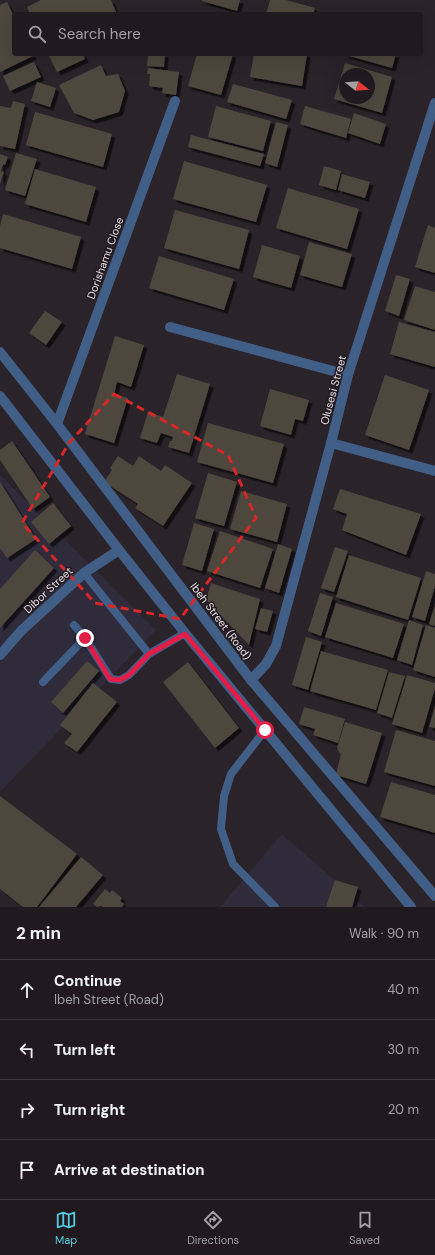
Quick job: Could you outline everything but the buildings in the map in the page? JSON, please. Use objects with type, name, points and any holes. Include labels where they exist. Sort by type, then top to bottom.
[{"type":"street","name":"Dorishamu Close","points":[[57,424],[175,101]]},
{"type":"street","name":"Olusesi Street","points":[[251,680],[266,664],[276,646],[348,375],[435,104]]},
{"type":"street","points":[[170,327],[348,375]]},
{"type":"street","name":"Ibeh Street (Road)","points":[[0,352],[57,424],[251,680],[435,896]]},
{"type":"street","points":[[0,396],[185,634],[412,907]]},
{"type":"street","points":[[331,443],[435,471]]},
{"type":"street","name":"Dibor Street","points":[[0,655],[21,631],[84,573],[119,550]]},
{"type":"lane","points":[[84,573],[149,654]]},
{"type":"lane","points":[[74,625],[85,638],[110,679],[120,680],[129,675],[149,654],[185,634]]},
{"type":"lane","points":[[43,682],[85,638]]},
{"type":"lane","points":[[265,730],[231,774],[224,796],[222,829],[233,864],[275,907]]},
{"type":"highlighted area","points":[[114,394],[228,455],[256,518],[180,619],[95,603],[22,523],[69,443]]},
{"type":"shaded area","points":[[0,475],[156,630],[0,792]]},
{"type":"shaded area","points":[[282,834],[365,907],[220,907]]},
{"type":"route","points":[[85,638],[110,679],[120,680],[129,675],[149,654],[185,634],[265,730]]}]
